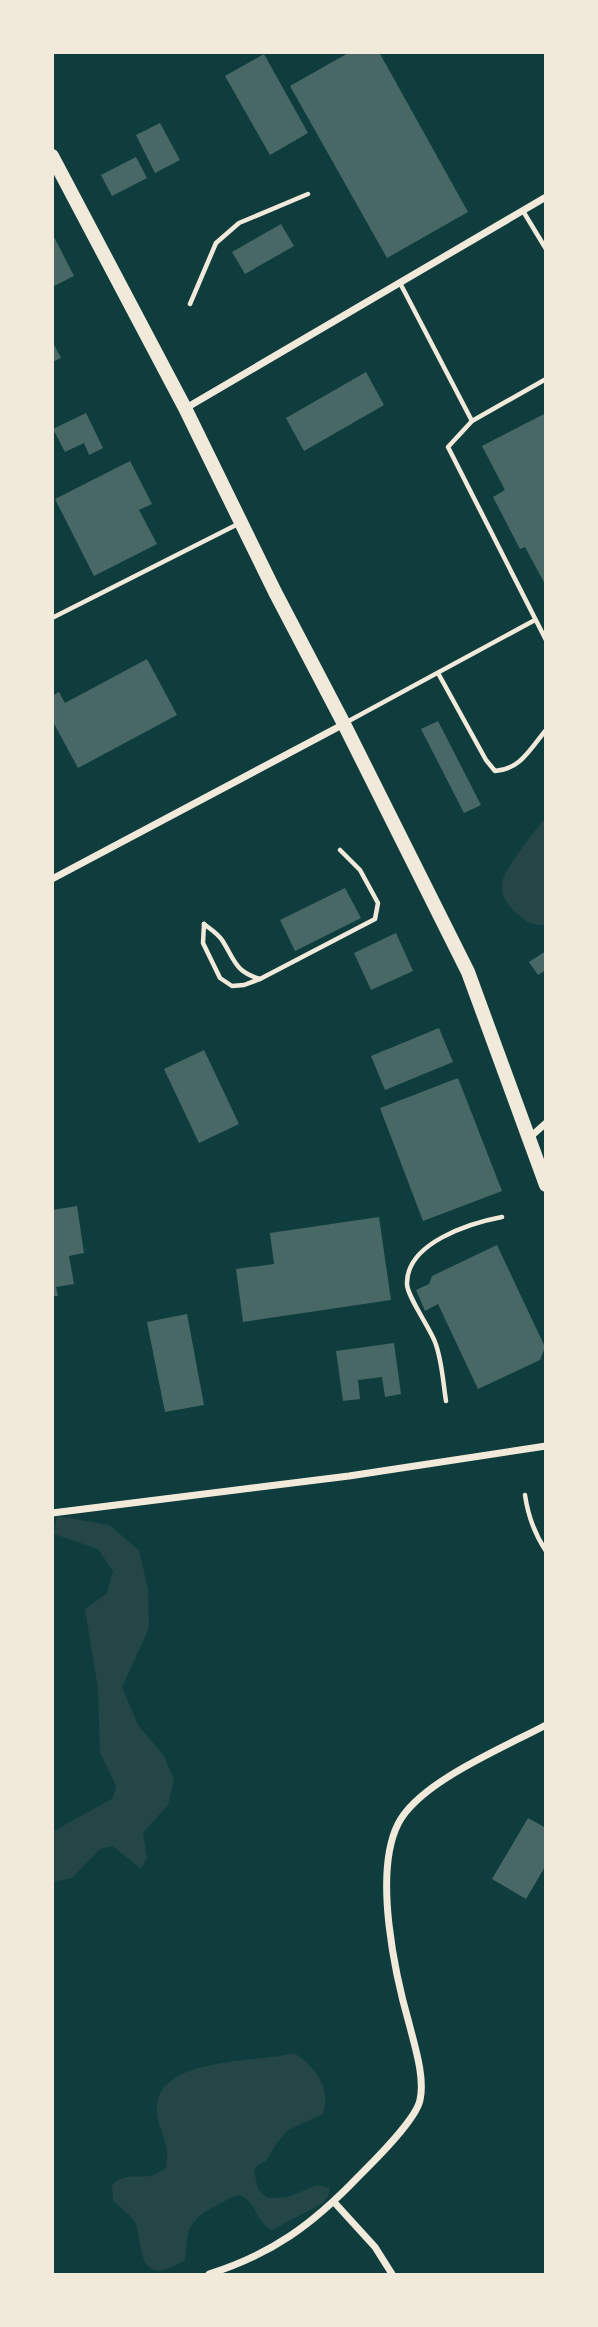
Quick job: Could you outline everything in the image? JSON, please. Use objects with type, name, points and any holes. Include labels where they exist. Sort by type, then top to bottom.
[{"type":"main road","points":[[52,156],[185,408],[468,972],[545,1185]]},
{"type":"street","points":[[185,408],[545,197]]},
{"type":"street","points":[[52,879],[344,724]]},
{"type":"street","points":[[527,1139],[545,1123]]},
{"type":"street","points":[[52,1513],[349,1476],[545,1446]]},
{"type":"street","points":[[209,2274],[240,2264],[277,2246],[334,2202],[397,2136],[420,2101],[419,2055],[409,2026],[392,1949],[387,1894],[390,1850],[398,1823],[419,1797],[447,1778],[545,1725]]},
{"type":"street","points":[[334,2202],[375,2247],[391,2274]]},
{"type":"lane","points":[[190,304],[216,243],[239,223],[307,194]]},
{"type":"lane","points":[[522,210],[545,249]]},
{"type":"lane","points":[[399,282],[472,421]]},
{"type":"lane","points":[[545,379],[472,421],[448,447],[545,640]]},
{"type":"lane","points":[[52,618],[241,523]]},
{"type":"lane","points":[[344,724],[535,620]]},
{"type":"lane","points":[[438,673],[486,760],[495,771],[518,764],[545,730]]},
{"type":"lane","points":[[260,979],[237,968],[220,937],[204,924],[203,943],[220,978],[232,986],[260,979],[375,919],[378,903],[360,870],[340,850]]},
{"type":"lane","points":[[446,1401],[436,1344],[406,1285],[411,1263],[426,1246],[479,1221],[502,1217]]},
{"type":"lane","points":[[525,1496],[531,1524],[545,1551]]},
{"type":"shaded area","points":[[545,818],[545,925],[540,925],[526,921],[513,910],[505,900],[502,883],[521,849]]},
{"type":"shaded area","points":[[57,1516],[109,1525],[139,1550],[148,1589],[149,1628],[122,1687],[138,1725],[164,1756],[174,1780],[168,1805],[143,1833],[147,1858],[141,1869],[113,1846],[100,1849],[72,1878],[53,1882],[52,1832],[113,1798],[116,1786],[100,1752],[98,1689],[85,1609],[107,1593],[113,1571],[98,1549],[54,1534]]},
{"type":"shaded area","points":[[294,2053],[309,2064],[320,2079],[325,2096],[323,2114],[288,2130],[267,2160],[256,2167],[254,2171],[258,2189],[267,2198],[288,2197],[317,2185],[330,2188],[328,2196],[323,2203],[272,2230],[263,2223],[248,2200],[241,2196],[233,2197],[207,2211],[193,2223],[187,2237],[184,2261],[170,2268],[154,2270],[144,2260],[134,2221],[113,2201],[112,2185],[125,2177],[150,2176],[166,2168],[166,2146],[157,2111],[163,2089],[176,2078],[215,2064]]},
{"type":"building","points":[[350,52],[379,52],[468,212],[387,258],[290,86]]},
{"type":"building","points":[[264,54],[308,133],[270,155],[225,76]]},
{"type":"building","points":[[160,123],[180,160],[155,173],[136,135]]},
{"type":"building","points":[[136,157],[147,178],[112,196],[101,175]]},
{"type":"building","points":[[281,224],[294,246],[245,274],[232,252]]},
{"type":"building","points":[[52,233],[74,276],[52,287]]},
{"type":"building","points":[[52,341],[61,358],[52,362]]},
{"type":"building","points":[[366,372],[384,405],[304,451],[286,418]]},
{"type":"building","points":[[86,413],[103,448],[89,455],[84,443],[65,452],[53,429]]},
{"type":"building","points":[[546,413],[546,586],[525,547],[520,549],[493,497],[505,490],[482,446]]},
{"type":"building","points":[[130,461],[152,504],[139,510],[157,544],[94,576],[55,499]]},
{"type":"building","points":[[147,659],[177,715],[78,768],[52,720],[52,696],[59,692],[65,703]]},
{"type":"building","points":[[438,721],[481,805],[464,813],[421,729]]},
{"type":"building","points":[[345,888],[361,918],[295,951],[280,920]]},
{"type":"building","points":[[396,933],[413,971],[371,990],[354,953]]},
{"type":"building","points":[[546,951],[546,970],[538,975],[529,962]]},
{"type":"building","points":[[439,1028],[453,1062],[385,1090],[371,1056]]},
{"type":"building","points":[[204,1050],[239,1124],[199,1143],[164,1069]]},
{"type":"building","points":[[458,1078],[502,1191],[423,1221],[380,1108]]},
{"type":"building","points":[[77,1206],[84,1253],[69,1256],[74,1284],[56,1287],[58,1296],[52,1296],[52,1210]]},
{"type":"building","points":[[379,1217],[391,1300],[243,1322],[236,1269],[274,1264],[270,1233]]},
{"type":"building","points":[[497,1245],[545,1347],[540,1360],[478,1389],[438,1304],[425,1311],[416,1290],[429,1284],[432,1276]]},
{"type":"building","points":[[187,1314],[204,1405],[165,1412],[147,1322]]},
{"type":"building","points":[[394,1343],[401,1394],[385,1397],[382,1377],[358,1380],[360,1399],[343,1401],[336,1351]]},
{"type":"building","points":[[528,1818],[546,1828],[546,1865],[526,1899],[492,1879]]}]
